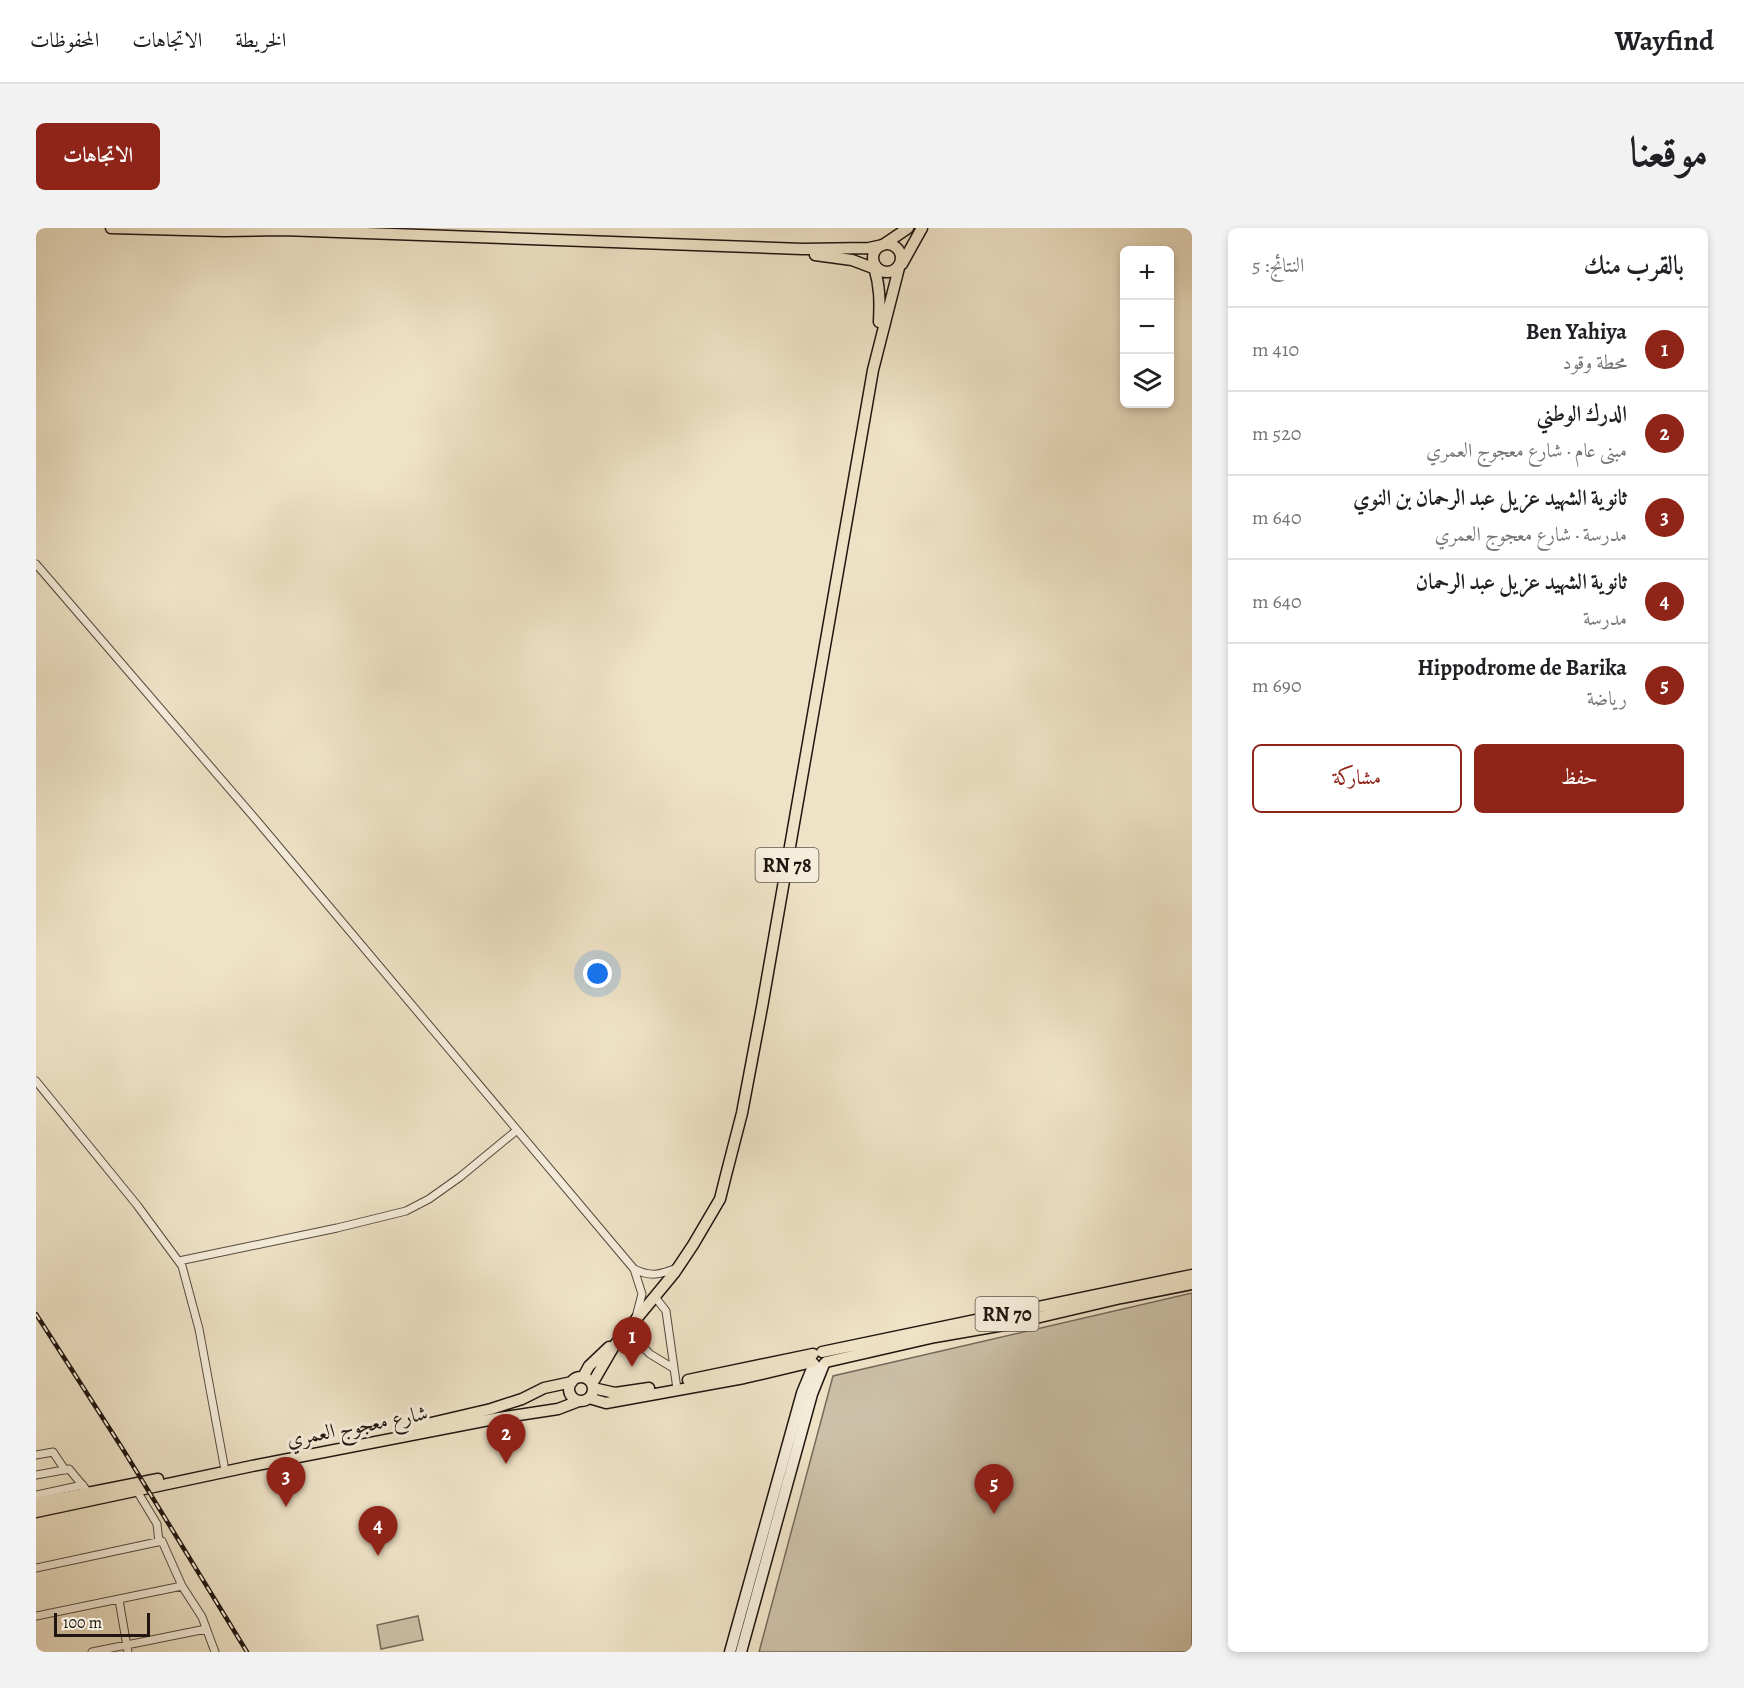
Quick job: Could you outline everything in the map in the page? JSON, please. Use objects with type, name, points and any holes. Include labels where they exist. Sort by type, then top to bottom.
[{"type":"main road","points":[[111,228],[283,230],[761,249],[857,249],[887,244],[900,252],[900,265]]},
{"type":"main road","points":[[873,370],[880,297],[875,251],[908,228]]},
{"type":"main road","points":[[873,370],[900,265],[922,228]]},
{"type":"main road","points":[[761,249],[840,257],[890,272],[900,265]]},
{"type":"main road","name":"RN 78","points":[[585,1388],[614,1346],[678,1268],[720,1199],[742,1113],[873,370]]},
{"type":"main road","name":"RN 70","points":[[585,1388],[606,1403],[677,1386],[1010,1324],[1188,1280]]},
{"type":"main road","name":"RN 70","points":[[585,1388],[615,1393],[677,1386]]},
{"type":"main road","name":"شارع معجوج العمري","points":[[36,1503],[86,1489],[224,1465],[451,1419],[522,1399],[544,1388],[585,1388]]},
{"type":"main road","name":"شارع معجوج العمري","points":[[36,1512],[252,1466],[499,1418],[558,1409],[585,1388]]},
{"type":"street","points":[[36,564],[258,822],[633,1269],[642,1294],[635,1320]]},
{"type":"street","points":[[36,1081],[137,1205],[182,1266],[199,1329],[224,1465]]},
{"type":"street","points":[[179,1261],[406,1211],[429,1199],[460,1177],[517,1130]]},
{"type":"street","points":[[633,1269],[646,1275],[659,1274],[678,1268]]},
{"type":"street","points":[[655,1297],[666,1311],[677,1386]]},
{"type":"street","points":[[627,1331],[650,1354],[673,1368]]},
{"type":"street","points":[[730,1652],[802,1393],[819,1360]]},
{"type":"street","points":[[741,1652],[812,1394],[819,1360]]},
{"type":"street","points":[[36,1455],[53,1452],[65,1470]]},
{"type":"street","points":[[36,1475],[69,1469],[86,1489]]},
{"type":"street","points":[[36,1495],[86,1489]]},
{"type":"street","points":[[136,1491],[157,1524],[159,1542]]},
{"type":"street","points":[[36,1568],[162,1541],[182,1586],[202,1617],[215,1652]]},
{"type":"street","points":[[36,1616],[182,1586]]},
{"type":"street","points":[[119,1600],[128,1648]]},
{"type":"street","points":[[92,1652],[128,1648],[206,1629]]},
{"type":"shaded area","points":[[1192,1293],[1192,1652],[759,1652],[833,1376]]},
{"type":"shaded area","points":[[418,1616],[423,1640],[381,1649],[377,1625]]},
{"type":"railway","points":[[36,1314],[124,1451],[247,1652]]},
{"type":"place","name":"Ben Yahiya","points":[[632,1367]]},
{"type":"place","name":"الدرك الوطني","points":[[506,1464]]},
{"type":"place","name":"ثانوية الشهيد عزيل عبد الرحمان بن النوي","points":[[286,1507]]},
{"type":"place","name":"Hippodrome de Barika","points":[[994,1514]]},
{"type":"place","name":"ثانوية الشهيد عزيل عبد الرحمان","points":[[378,1556]]}]
